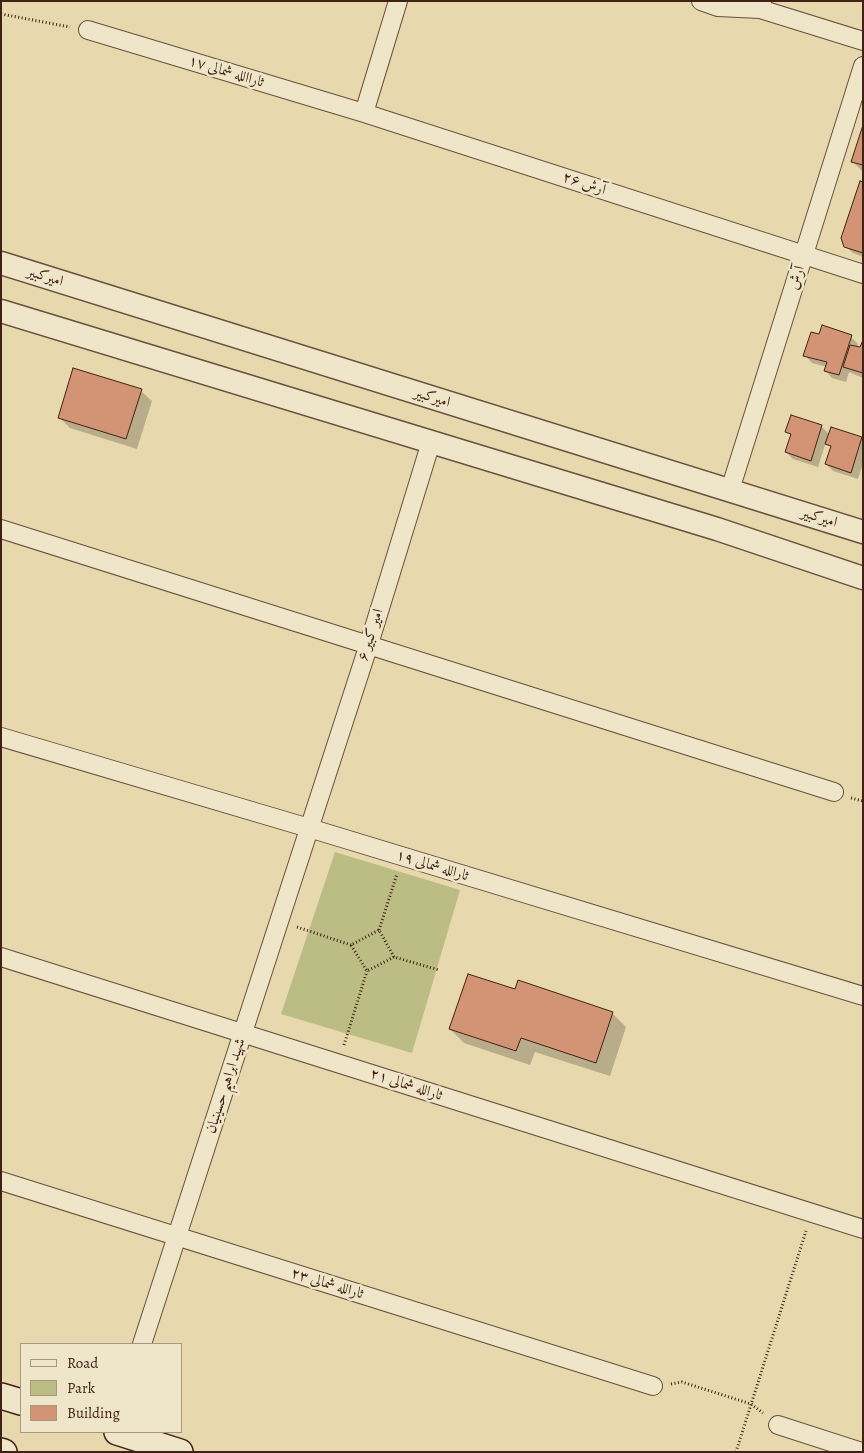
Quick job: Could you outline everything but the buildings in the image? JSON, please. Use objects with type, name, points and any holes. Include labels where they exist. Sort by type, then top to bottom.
[{"type":"main road","points":[[1,1396],[20,1402]]},
{"type":"main road","points":[[120,1433],[180,1452]]},
{"type":"street","points":[[364,113],[398,1]]},
{"type":"street","points":[[701,1],[718,7],[761,5],[863,41]]},
{"type":"street","name":"ثاراالله شمالی ۱۷","points":[[88,30],[364,113]]},
{"type":"street","name":"آرش","points":[[730,490],[863,66]]},
{"type":"street","name":"آرش ۲۶","points":[[364,113],[863,274]]},
{"type":"street","name":"امیرکبیر","points":[[1,264],[863,532]]},
{"type":"street","points":[[1,311],[708,526],[863,578]]},
{"type":"street","name":"امیر کبیر ۶","points":[[309,828],[369,644],[431,442]]},
{"type":"street","points":[[1,529],[834,792]]},
{"type":"street","name":"ثارالله شمالی ۱۹","points":[[1,738],[309,828],[863,996]]},
{"type":"street","name":"شهید ابراهیم حسینیان","points":[[142,1343],[309,828]]},
{"type":"street","name":"ثارالله شمالی ۲۱","points":[[1,957],[863,1229]]},
{"type":"street","name":"ثارالله شمالی ۲۳","points":[[1,1182],[653,1386]]},
{"type":"street","points":[[778,1425],[862,1452]]},
{"type":"path","points":[[1,14],[88,30]]},
{"type":"path","points":[[351,945],[379,930],[402,856]]},
{"type":"path","points":[[278,921],[351,945],[368,971]]},
{"type":"path","points":[[379,930],[394,957],[438,970]]},
{"type":"path","points":[[338,1063],[368,971],[394,957]]},
{"type":"path","points":[[736,1452],[812,1213]]},
{"type":"path","points":[[653,1386],[682,1382],[752,1404],[778,1425]]},
{"type":"green space","points":[[335,852],[460,890],[412,1053],[281,1014]]}]
